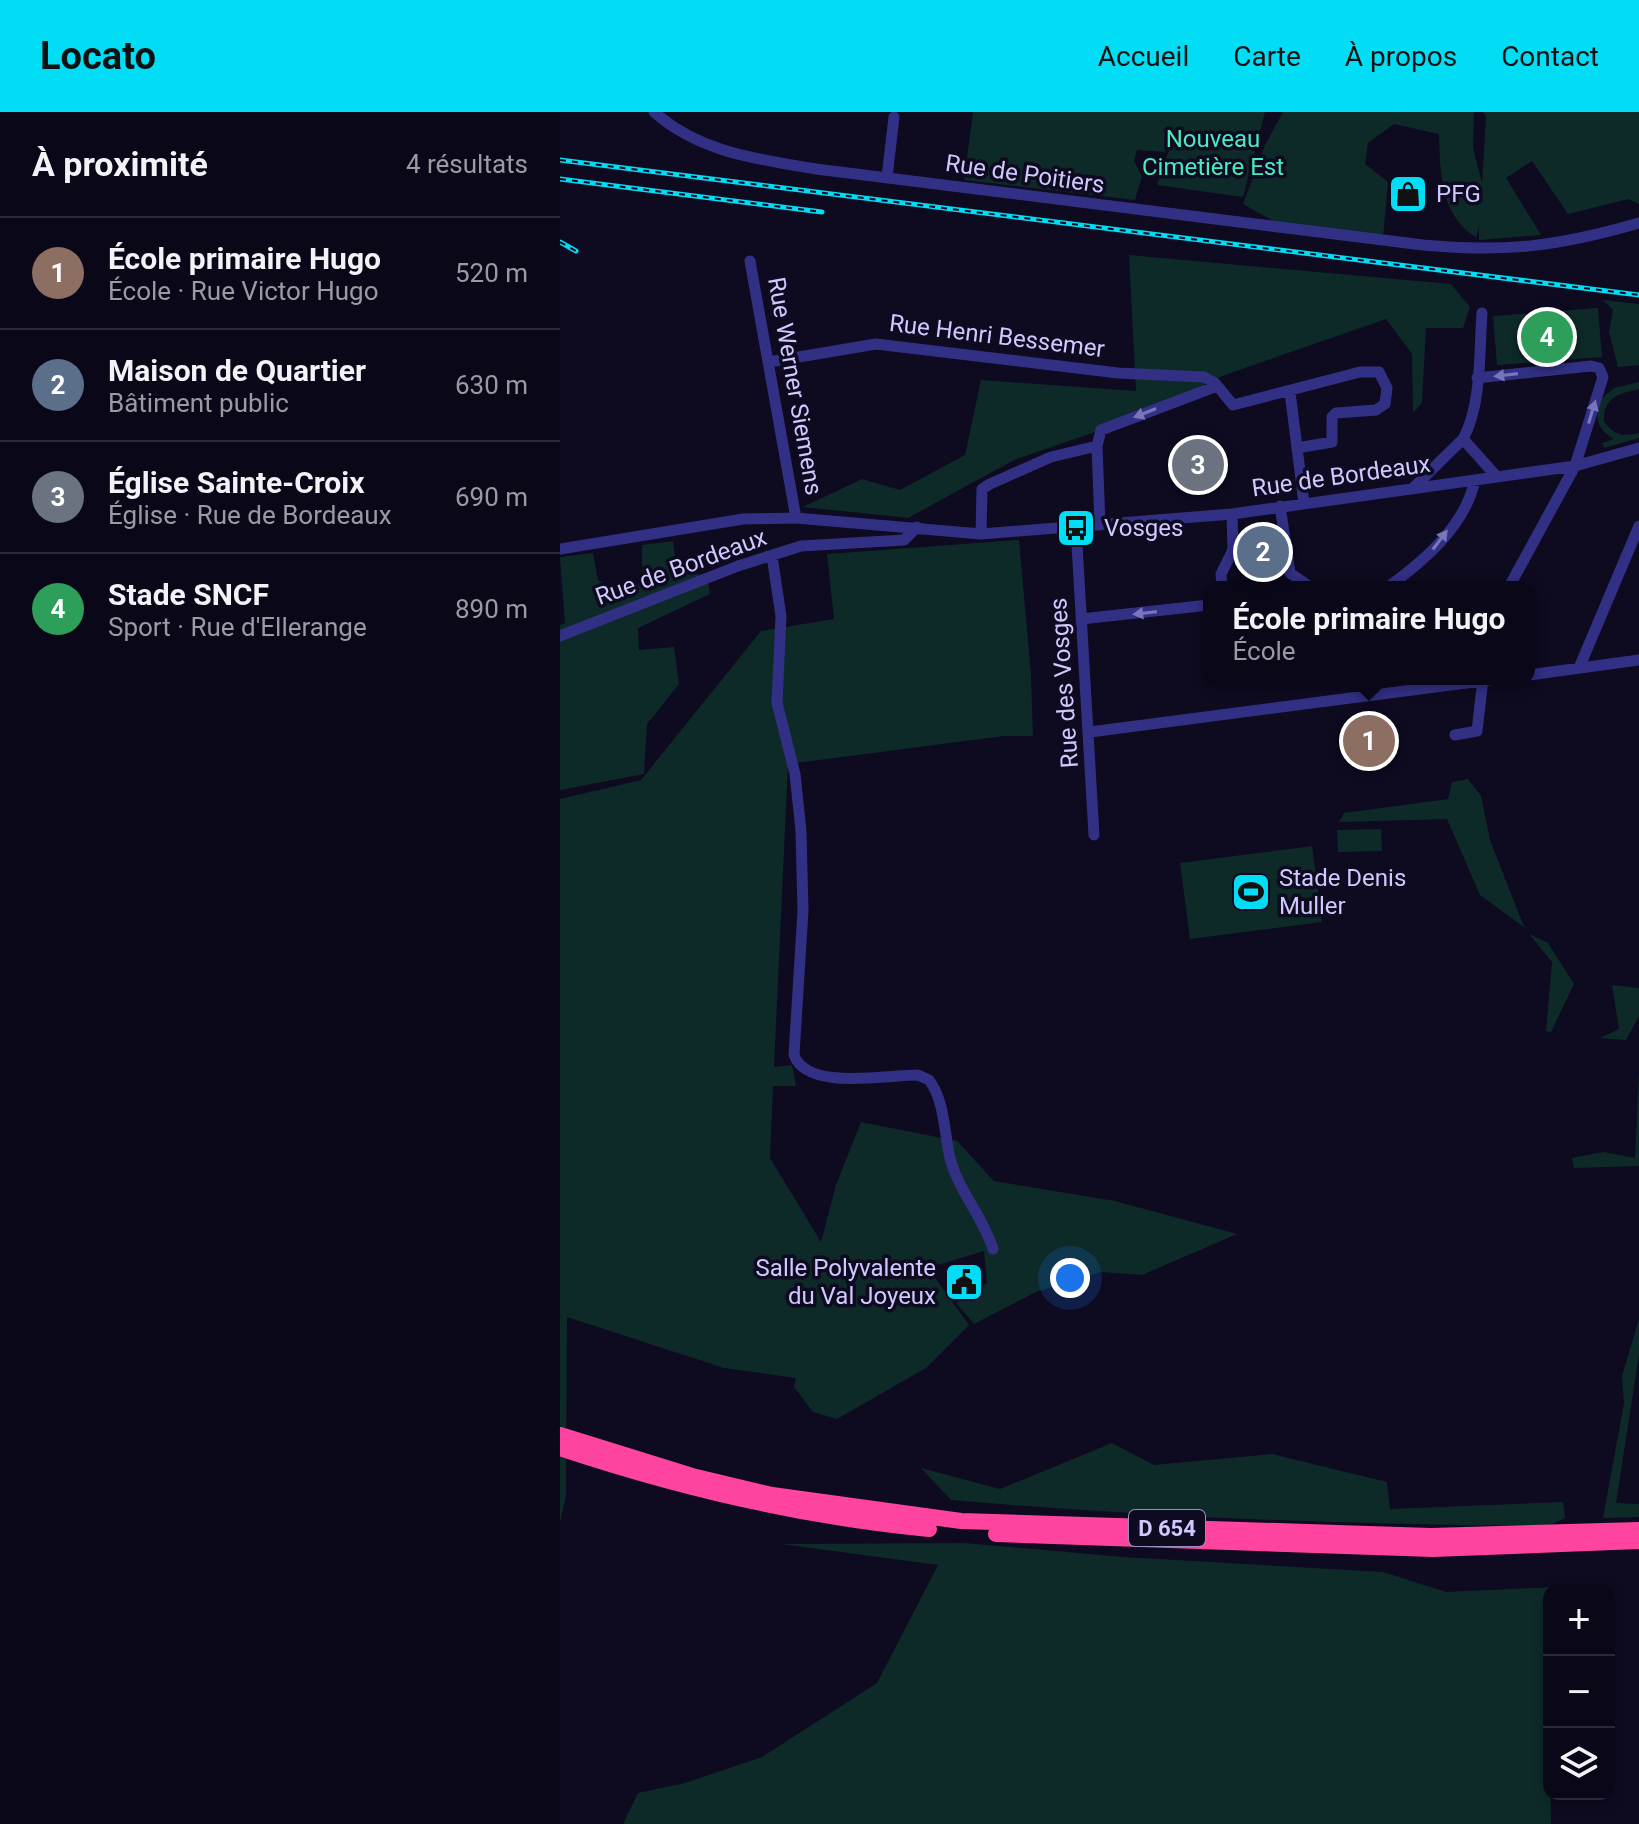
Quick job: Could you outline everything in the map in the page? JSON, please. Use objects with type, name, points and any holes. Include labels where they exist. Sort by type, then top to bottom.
[{"type":"highway","name":"D 654","points":[[560,1435],[692,1476],[772,1495],[929,1518],[1564,1540]]},
{"type":"highway","name":"D 654","points":[[560,1448],[696,1489],[788,1509],[917,1528],[1048,1536],[1417,1548],[1590,1538],[1639,1530]]},
{"type":"highway","name":"D 654","points":[[1590,1538],[1639,1541]]},
{"type":"street","name":"Rue de Poitiers","points":[[654,112],[697,141],[732,155],[1135,211],[1445,247],[1511,249],[1559,244],[1639,223]]},
{"type":"street","points":[[887,177],[894,117]]},
{"type":"street","name":"Rue Werner Siemens","points":[[750,261],[796,518]]},
{"type":"street","points":[[1412,489],[1463,439],[1468,429],[1477,378],[1482,313]]},
{"type":"street","name":"Rue Henri Bessemer","points":[[769,362],[876,344],[1118,373],[1204,377],[1217,386],[1233,405],[1290,392]]},
{"type":"street","points":[[1477,378],[1591,366],[1599,368],[1603,377],[1575,466],[1512,581]]},
{"type":"street","points":[[1297,448],[1332,442],[1332,417],[1336,413],[1376,410],[1385,404],[1387,388],[1379,372],[1360,372],[1290,392],[1297,448],[1304,503]]},
{"type":"street","points":[[1100,525],[1097,446],[1101,430],[1217,386]]},
{"type":"street","points":[[1463,439],[1497,477]]},
{"type":"street","points":[[981,534],[982,489],[1016,469],[1097,446]]},
{"type":"street","name":"Rue de Bordeaux","points":[[560,636],[772,556],[825,542],[904,540],[917,527],[981,534],[1232,514],[1575,466],[1639,448]]},
{"type":"street","points":[[1396,581],[1426,559],[1470,501],[1475,480]]},
{"type":"street","points":[[1280,506],[1286,562],[1290,573],[1301,581]]},
{"type":"street","points":[[1223,581],[1226,561],[1233,550],[1232,514]]},
{"type":"street","points":[[560,549],[743,519],[796,518],[917,527]]},
{"type":"street","points":[[1579,668],[1639,526]]},
{"type":"street","name":"Rue des Vosges","points":[[1076,528],[1094,835]]},
{"type":"street","points":[[772,556],[781,616],[777,703],[795,774],[801,831],[803,911],[794,1055],[800,1068],[816,1076],[918,1075],[929,1080],[938,1099],[951,1162],[986,1225],[993,1249]]},
{"type":"street","points":[[1081,619],[1203,606]]},
{"type":"street","points":[[1535,674],[1639,660]]},
{"type":"street","points":[[1364,685],[1366,696]]},
{"type":"street","points":[[1090,732],[1446,685]]},
{"type":"street","points":[[1455,735],[1477,731],[1482,685]]},
{"type":"green space","name":"Nouveau Cimetière Est","points":[[973,112],[1265,112],[1243,197],[1157,185],[1170,147],[1164,152],[1137,150],[1134,161],[1142,176],[1135,200],[964,180]]},
{"type":"green space","points":[[1283,112],[1474,112],[1473,148],[1482,183],[1486,117],[1483,112],[1639,112],[1639,204],[1628,199],[1568,214],[1532,161],[1506,178],[1541,235],[1479,240],[1479,227],[1476,237],[1464,228],[1449,205],[1442,177],[1439,134],[1394,124],[1368,143],[1365,164],[1388,182],[1383,238],[1280,225],[1243,204],[1265,145]]},
{"type":"green space","points":[[1129,255],[1451,284],[1470,307],[1463,328],[1426,328],[1422,403],[1413,413],[1412,354],[1386,319],[1222,376],[1127,421],[1014,460],[908,518],[803,507],[862,479],[900,490],[965,455],[981,380],[1136,391]]},
{"type":"green space","points":[[1603,300],[1639,304],[1639,365],[1618,367],[1609,332],[1613,310]]},
{"type":"green space","points":[[1598,308],[1602,357],[1497,365],[1493,316]]},
{"type":"green space","points":[[1639,382],[1639,389],[1619,395],[1609,402],[1604,421],[1615,432],[1623,435],[1639,433],[1639,438],[1604,448],[1602,443],[1614,439],[1598,422],[1601,399],[1614,388]]},
{"type":"green space","points":[[1019,540],[1033,736],[1004,736],[788,764],[774,1067],[792,1065],[796,1086],[773,1086],[770,1158],[821,1242],[836,1185],[861,1122],[957,1141],[994,1181],[1115,1201],[1237,1234],[1142,1275],[1101,1272],[1036,1292],[974,1324],[956,1303],[987,1283],[984,1251],[928,1268],[969,1325],[926,1368],[837,1419],[813,1412],[794,1387],[796,1378],[724,1368],[567,1317],[566,1496],[560,1523],[560,799],[641,780],[761,631],[834,619],[827,554]]},
{"type":"green space","points":[[673,541],[677,570],[707,576],[710,594],[638,628],[639,650],[674,647],[679,684],[647,724],[644,774],[560,790],[560,625],[565,623],[560,557],[593,553],[598,580],[614,588],[642,583],[642,545]]},
{"type":"green space","points":[[1468,779],[1481,796],[1490,840],[1524,927],[1480,895],[1447,819],[1339,822],[1344,813],[1448,799],[1452,782]]},
{"type":"green space","points":[[1381,829],[1382,851],[1338,852],[1337,830]]},
{"type":"green space","name":"Stade Denis Muller","points":[[1312,846],[1322,922],[1190,939],[1180,863]]},
{"type":"green space","points":[[1529,934],[1548,943],[1574,984],[1551,1032],[1546,1031],[1552,962]]},
{"type":"green space","points":[[1612,985],[1639,988],[1639,1016],[1626,1040],[1600,1038],[1619,1029]]},
{"type":"green space","points":[[1639,1071],[1639,1166],[1574,1168],[1572,1158],[1603,1152],[1635,1158]]},
{"type":"green space","points":[[1639,1319],[1639,1355],[1616,1503],[1639,1504],[1639,1517],[1603,1518],[1624,1403],[1622,1376]]},
{"type":"green space","points":[[1112,1443],[1154,1465],[1272,1454],[1387,1482],[1390,1509],[1563,1502],[1565,1518],[1548,1526],[1398,1524],[1026,1506],[951,1500],[921,1468],[1000,1489]]},
{"type":"green space","points":[[964,1543],[1123,1557],[1383,1572],[1446,1592],[1543,1588],[1543,1800],[1551,1800],[1551,1824],[623,1824],[638,1793],[685,1783],[762,1757],[877,1683],[938,1565],[781,1544]]},
{"type":"railway","points":[[560,160],[1639,295]]},
{"type":"railway","points":[[560,179],[822,212]]},
{"type":"railway","points":[[560,242],[576,251]]},
{"type":"place","name":"PFG","points":[[1408,194]]},
{"type":"place","name":"Stade SNCF","points":[[1547,337]]},
{"type":"place","name":"Église Sainte-Croix","points":[[1198,465]]},
{"type":"place","name":"Vosges","points":[[1076,528]]},
{"type":"place","name":"Maison de Quartier","points":[[1263,552]]},
{"type":"place","name":"École primaire Hugo","points":[[1369,741]]},
{"type":"place","name":"Stade Denis Muller","points":[[1251,892]]},
{"type":"place","name":"Salle Polyvalente du Val Joyeux","points":[[964,1282]]}]
